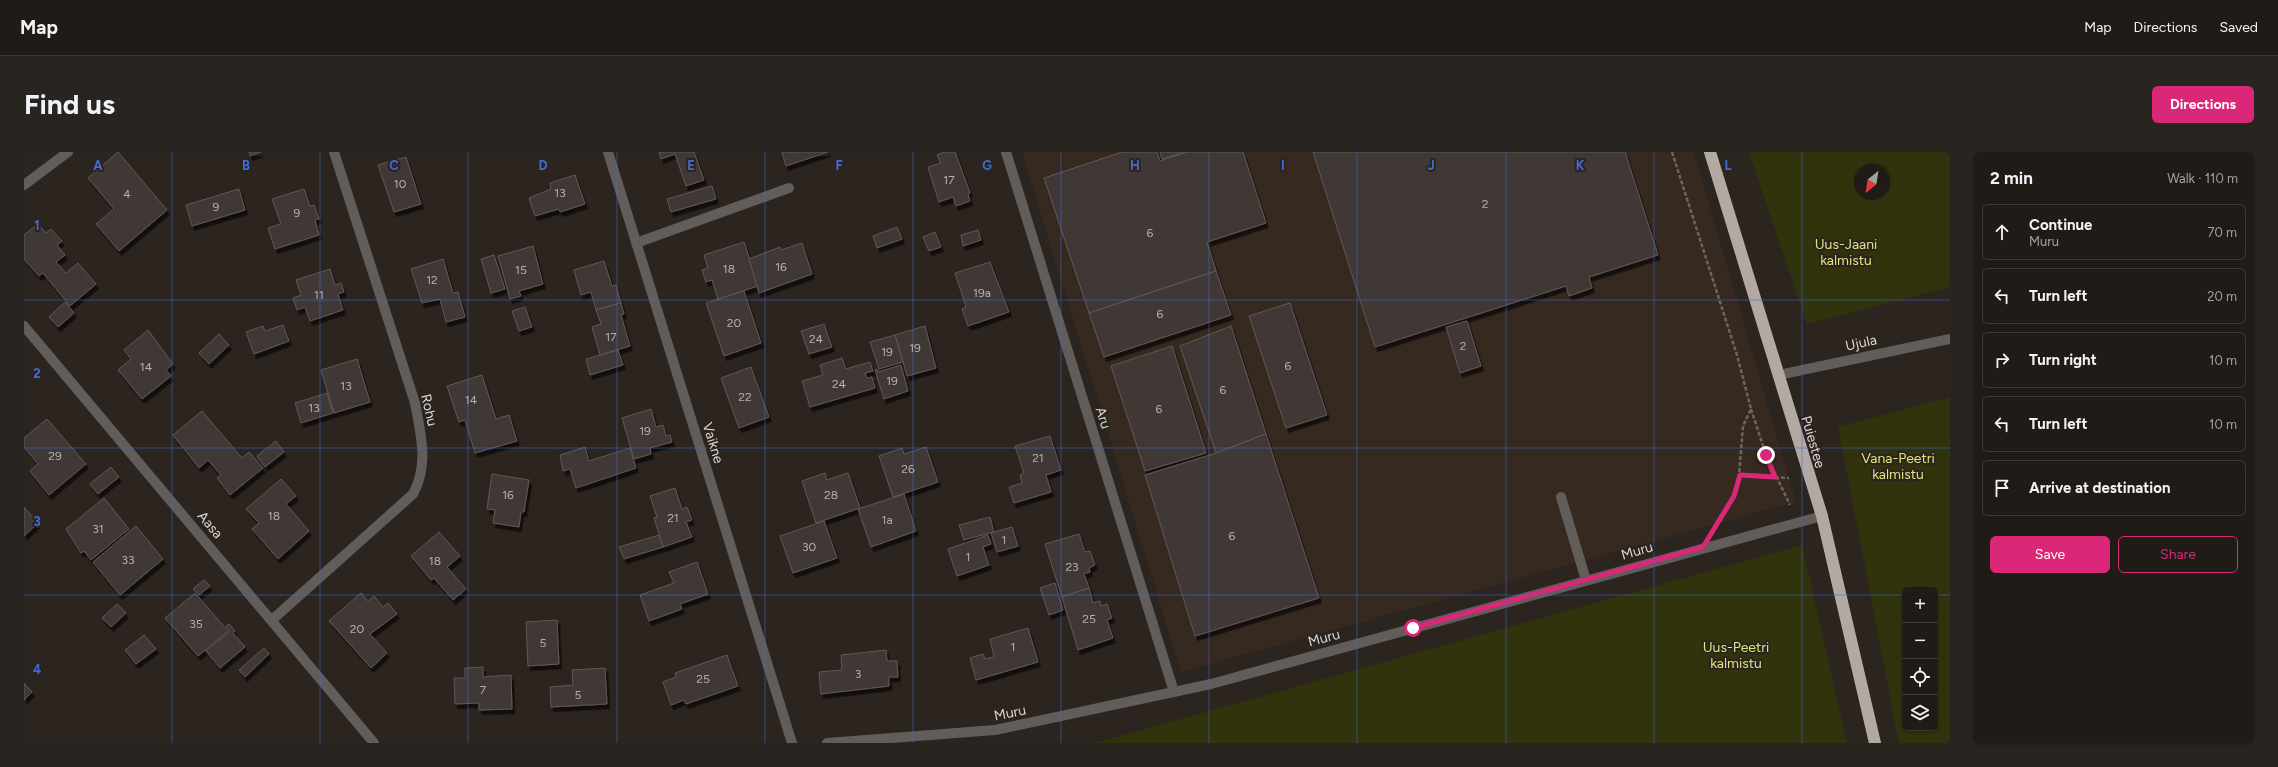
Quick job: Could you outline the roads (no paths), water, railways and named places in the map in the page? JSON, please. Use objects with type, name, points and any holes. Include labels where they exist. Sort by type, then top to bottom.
[{"type":"highway","name":"Puiestee","points":[[1710,152],[1822,516],[1875,743]]},
{"type":"street","points":[[24,185],[68,152]]},
{"type":"street","name":"Rohu","points":[[272,620],[413,494],[420,482],[423,467],[422,441],[415,403],[334,152]]},
{"type":"street","name":"Vaikne","points":[[608,152],[792,743]]},
{"type":"street","name":"Aru","points":[[1006,152],[1174,692]]},
{"type":"street","points":[[636,243],[789,188]]},
{"type":"street","name":"Aasa","points":[[24,326],[374,743]]},
{"type":"street","name":"Ujula","points":[[1778,375],[1950,339]]},
{"type":"street","points":[[1561,497],[1586,580]]},
{"type":"street","name":"Muru","points":[[826,743],[946,739],[1212,684],[1703,547],[1822,516]]},
{"type":"park label","name":"Uus-Jaani kalmistu","points":[[1846,252]]},
{"type":"park label","name":"Vana-Peetri kalmistu","points":[[1898,466]]},
{"type":"park label","name":"Uus-Peetri kalmistu","points":[[1736,656]]}]
